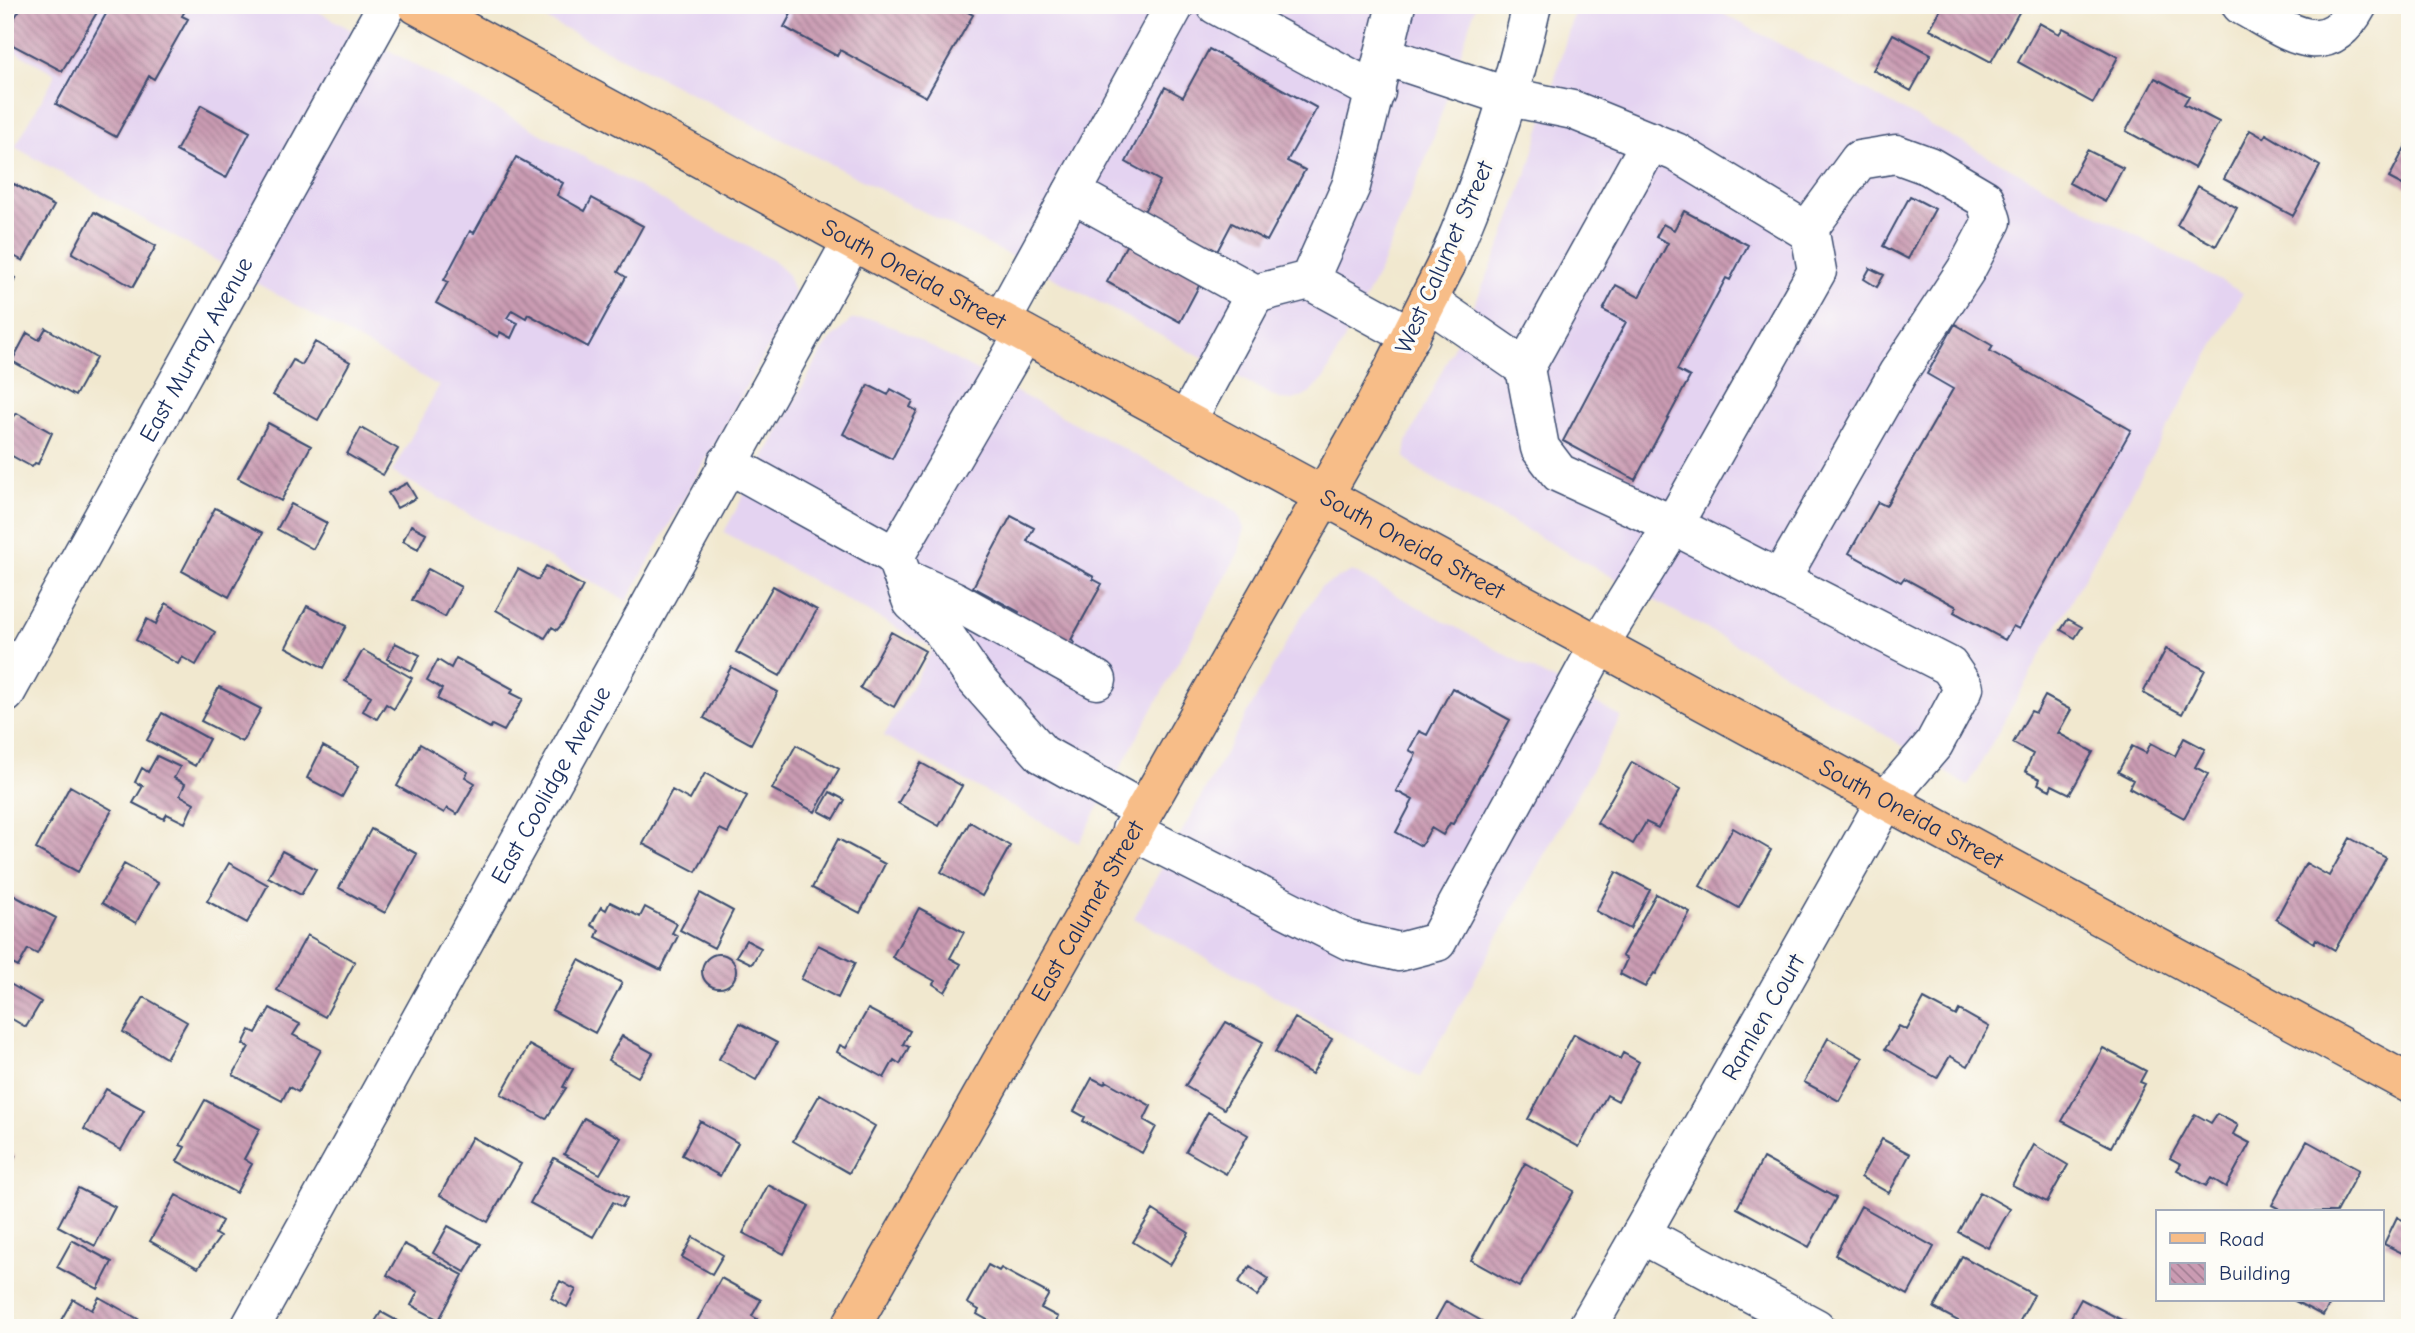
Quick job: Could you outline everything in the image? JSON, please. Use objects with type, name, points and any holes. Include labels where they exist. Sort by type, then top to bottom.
[{"type":"main road","name":"South Oneida Street","points":[[417,5],[2410,1084]]},
{"type":"main road","name":"West Calumet Street","points":[[1322,495],[1411,336],[1446,265]]},
{"type":"main road","name":"East Calumet Street","points":[[850,1328],[1322,495]]},
{"type":"street","name":"East Murray Avenue","points":[[5,694],[387,5]]},
{"type":"street","points":[[1175,5],[1072,193],[1013,328],[899,567],[912,602],[942,629],[974,677],[1042,754],[1137,820],[1348,940],[1399,952],[1437,942],[1599,645],[1673,525],[1817,271],[1807,231],[1676,152],[1573,110],[1380,74],[1216,5]]},
{"type":"street","points":[[1309,280],[1352,186],[1396,5]]},
{"type":"street","name":"West Calumet Street","points":[[1446,265],[1492,153],[1532,5]]},
{"type":"street","points":[[2241,5],[2295,33],[2313,39],[2329,38],[2341,29],[2358,5]]},
{"type":"street","points":[[1651,141],[1525,368],[1540,448],[1559,473],[1673,525],[1780,580],[1898,373],[1966,270],[1992,220],[1985,199],[1929,166],[1896,154],[1859,160],[1807,231]]},
{"type":"street","points":[[1072,193],[1255,294],[1309,280],[1411,336]]},
{"type":"street","name":"East Coolidge Avenue","points":[[250,1328],[852,240]]},
{"type":"street","points":[[1186,422],[1255,294]]},
{"type":"street","points":[[1428,301],[1525,368]]},
{"type":"street","points":[[727,463],[955,601],[1097,680]]},
{"type":"street","name":"Ramlen Court","points":[[1587,1328],[1886,800],[1934,744],[1964,688],[1948,666],[1780,580]]},
{"type":"street","points":[[1641,1234],[1816,1328]]},
{"type":"shaded area","points":[[5,5],[306,5],[772,260],[788,275],[794,292],[791,306],[627,601],[392,472],[439,386],[15,147],[56,74],[5,46]]},
{"type":"shaded area","points":[[518,5],[1476,5],[1431,146],[1382,265],[1324,379],[1309,394],[1293,400],[1279,399],[1048,275]]},
{"type":"shaded area","points":[[1576,5],[1707,5],[2243,293],[1968,786],[1758,657],[1448,487],[1416,468],[1405,457],[1407,442],[1502,242],[1530,164]]},
{"type":"shaded area","points":[[871,319],[894,327],[1220,500],[1238,513],[1244,528],[1239,552],[1079,843],[884,736],[933,648],[724,532],[824,347],[851,320]]},
{"type":"shaded area","points":[[1352,571],[1621,717],[1420,1077],[1134,918],[1299,620],[1321,587]]},
{"type":"building","points":[[23,5],[92,5],[99,9],[62,71],[5,41],[5,32]]},
{"type":"building","points":[[111,5],[179,5],[186,9],[182,16],[188,19],[154,79],[149,76],[116,137],[56,104]]},
{"type":"building","points":[[787,5],[955,5],[973,15],[926,97],[840,50],[837,56],[784,27],[791,14],[785,10]]},
{"type":"building","points":[[1943,5],[2022,7],[1991,62],[1930,29]]},
{"type":"building","points":[[2039,23],[2059,34],[2063,28],[2118,57],[2093,103],[2018,62]]},
{"type":"building","points":[[1893,34],[1931,54],[1911,91],[1873,70]]},
{"type":"building","points":[[1209,49],[1317,108],[1287,161],[1305,170],[1267,241],[1232,223],[1180,322],[1107,282],[1160,181],[1126,162],[1165,87],[1183,97]]},
{"type":"building","points":[[2155,78],[2189,96],[2184,104],[2219,122],[2194,168],[2126,131]]},
{"type":"building","points":[[201,105],[250,132],[226,178],[176,151]]},
{"type":"building","points":[[2250,130],[2264,138],[2266,134],[2320,166],[2293,216],[2224,179]]},
{"type":"building","points":[[2410,138],[2410,189],[2389,178]]},
{"type":"building","points":[[2087,150],[2123,168],[2105,202],[2069,183]]},
{"type":"building","points":[[516,157],[563,183],[557,195],[585,211],[592,198],[643,226],[618,272],[626,277],[588,347],[528,314],[526,318],[512,310],[507,318],[518,323],[511,338],[500,332],[498,337],[436,303],[448,282],[444,280],[470,231],[474,233]]},
{"type":"building","points":[[14,184],[54,206],[23,261],[5,251],[5,199]]},
{"type":"building","points":[[2198,186],[2237,208],[2216,246],[2177,225]]},
{"type":"building","points":[[1910,196],[1935,209],[1908,259],[1883,246]]},
{"type":"building","points":[[1684,211],[1748,245],[1730,280],[1726,278],[1677,370],[1690,377],[1635,480],[1563,441],[1626,322],[1603,310],[1616,285],[1639,297],[1668,243],[1656,237],[1663,224],[1674,230]]},
{"type":"building","points":[[94,212],[156,246],[133,287],[72,253]]},
{"type":"building","points":[[1870,268],[1884,275],[1877,287],[1864,279]]},
{"type":"building","points":[[5,271],[16,278],[5,296]]},
{"type":"building","points":[[1955,324],[1993,346],[1990,351],[2131,430],[2019,629],[2013,626],[2005,640],[1954,612],[1957,607],[1904,578],[1901,582],[1849,553],[1878,502],[1886,506],[1953,389],[1927,374]]},
{"type":"building","points":[[46,328],[96,358],[75,396],[12,361],[27,333],[39,340]]},
{"type":"building","points":[[315,342],[350,362],[318,420],[273,395],[293,360],[302,365]]},
{"type":"building","points":[[868,385],[888,395],[891,389],[913,401],[910,407],[917,411],[892,459],[843,434]]},
{"type":"building","points":[[17,413],[52,433],[38,464],[35,463],[32,467],[5,452],[5,428]]},
{"type":"building","points":[[268,423],[311,446],[281,501],[238,478]]},
{"type":"building","points":[[361,428],[398,449],[383,475],[347,454]]},
{"type":"building","points":[[407,483],[416,498],[397,508],[388,493]]},
{"type":"building","points":[[291,504],[327,523],[313,549],[277,529]]},
{"type":"building","points":[[215,508],[263,533],[229,597],[182,571]]},
{"type":"building","points":[[1011,516],[1034,528],[1027,541],[1102,584],[1071,640],[1074,642],[1070,650],[1015,621],[1019,612],[973,587]]},
{"type":"building","points":[[411,525],[426,533],[418,549],[403,541]]},
{"type":"building","points":[[546,566],[583,586],[564,622],[557,630],[552,627],[545,638],[496,610],[518,569],[538,580]]},
{"type":"building","points":[[428,569],[461,587],[445,617],[412,600]]},
{"type":"building","points":[[773,586],[817,610],[780,676],[736,652]]},
{"type":"building","points":[[166,603],[215,632],[196,665],[182,657],[178,664],[136,640],[147,619],[156,624]]},
{"type":"building","points":[[307,606],[346,626],[324,668],[286,647]]},
{"type":"building","points":[[2068,619],[2082,627],[2075,638],[2061,630]]},
{"type":"building","points":[[891,632],[925,651],[894,707],[860,688]]},
{"type":"building","points":[[395,643],[420,655],[412,671],[387,659]]},
{"type":"building","points":[[2166,649],[2205,670],[2182,714],[2143,693]]},
{"type":"building","points":[[363,650],[412,678],[394,709],[386,704],[377,719],[363,711],[371,696],[345,681]]},
{"type":"building","points":[[456,658],[513,689],[511,693],[523,699],[504,731],[492,725],[490,728],[437,699],[442,689],[427,680],[438,660],[451,668]]},
{"type":"building","points":[[731,667],[778,692],[751,744],[704,718]]},
{"type":"building","points":[[219,687],[261,709],[242,742],[201,721]]},
{"type":"building","points":[[1452,688],[1510,720],[1453,824],[1450,823],[1443,835],[1431,828],[1421,846],[1396,832],[1413,800],[1396,791],[1416,754],[1409,750],[1419,731],[1427,735]]},
{"type":"building","points":[[2045,696],[2071,710],[2058,733],[2093,752],[2070,794],[2052,785],[2050,790],[2038,784],[2040,779],[2025,771],[2033,754],[2013,743],[2031,711],[2036,713]]},
{"type":"building","points":[[162,713],[209,739],[195,766],[147,740]]},
{"type":"building","points":[[2184,738],[2205,749],[2195,767],[2208,774],[2184,818],[2129,788],[2133,780],[2118,772],[2132,746],[2146,753],[2151,743],[2175,756]]},
{"type":"building","points":[[420,744],[468,772],[465,777],[475,783],[457,814],[447,808],[444,813],[397,786]]},
{"type":"building","points":[[796,745],[839,769],[815,812],[772,789]]},
{"type":"building","points":[[323,746],[359,766],[342,797],[307,778]]},
{"type":"building","points":[[157,756],[180,767],[174,778],[185,784],[180,795],[194,803],[185,823],[167,814],[164,819],[133,803],[143,786],[135,782],[142,768],[148,772]]},
{"type":"building","points":[[1632,762],[1680,790],[1658,828],[1646,822],[1633,844],[1597,823]]},
{"type":"building","points":[[921,763],[962,786],[939,826],[898,803]]},
{"type":"building","points":[[705,773],[747,796],[728,833],[720,829],[696,872],[643,844],[672,790],[690,800]]},
{"type":"building","points":[[70,786],[112,810],[78,872],[36,849]]},
{"type":"building","points":[[830,792],[845,800],[834,819],[819,811]]},
{"type":"building","points":[[970,822],[1010,846],[982,896],[941,872]]},
{"type":"building","points":[[1733,828],[1771,850],[1739,908],[1700,886]]},
{"type":"building","points":[[371,829],[417,854],[385,913],[339,888]]},
{"type":"building","points":[[2410,831],[2410,846],[2403,843]]},
{"type":"building","points":[[2350,838],[2386,858],[2335,950],[2316,939],[2314,943],[2276,919],[2306,863],[2329,876]]},
{"type":"building","points":[[838,839],[885,864],[860,913],[812,888]]},
{"type":"building","points":[[282,851],[316,869],[301,895],[268,877]]},
{"type":"building","points":[[229,863],[268,885],[247,923],[207,901]]},
{"type":"building","points":[[124,864],[158,883],[136,923],[102,903]]},
{"type":"building","points":[[1616,872],[1650,890],[1630,929],[1596,911]]},
{"type":"building","points":[[700,893],[733,911],[714,948],[680,930]]},
{"type":"building","points":[[11,894],[56,918],[37,954],[28,949],[18,967],[5,960],[5,905]]},
{"type":"building","points":[[1656,894],[1690,912],[1656,974],[1654,973],[1645,987],[1620,974],[1627,959],[1622,956]]},
{"type":"building","points":[[610,902],[640,917],[645,907],[677,924],[672,933],[678,936],[661,970],[596,937],[599,930],[591,925],[601,907],[606,910]]},
{"type":"building","points":[[919,908],[964,932],[950,958],[961,964],[945,992],[933,984],[935,981],[892,957]]},
{"type":"building","points":[[307,935],[355,962],[325,1017],[277,990]]},
{"type":"building","points":[[746,940],[761,948],[752,964],[736,956]]},
{"type":"building","points":[[818,945],[855,963],[838,998],[801,979]]},
{"type":"building","points":[[719,954],[731,959],[736,971],[731,983],[719,988],[707,983],[702,971],[707,959]]},
{"type":"building","points":[[579,960],[622,983],[595,1033],[552,1010]]},
{"type":"building","points":[[5,981],[41,1002],[26,1027],[5,1015]]},
{"type":"building","points":[[144,997],[187,1022],[166,1058],[123,1032]]},
{"type":"building","points":[[1924,999],[1956,1016],[1959,1010],[1989,1027],[1968,1066],[1950,1056],[1937,1078],[1885,1049],[1899,1026],[1907,1030]]},
{"type":"building","points":[[270,1008],[300,1024],[293,1035],[321,1050],[298,1092],[289,1087],[282,1101],[233,1075],[249,1047],[243,1044],[250,1030],[256,1033]]},
{"type":"building","points":[[868,1009],[910,1031],[903,1044],[909,1047],[900,1064],[894,1060],[884,1078],[837,1052],[840,1045],[846,1048]]},
{"type":"building","points":[[1295,1018],[1332,1039],[1312,1074],[1275,1052]]},
{"type":"building","points":[[1226,1022],[1263,1042],[1224,1109],[1185,1086]]},
{"type":"building","points":[[740,1023],[777,1043],[756,1080],[719,1059]]},
{"type":"building","points":[[1574,1034],[1620,1059],[1623,1053],[1639,1062],[1618,1101],[1607,1095],[1579,1147],[1528,1119]]},
{"type":"building","points":[[622,1036],[653,1053],[638,1077],[608,1060]]},
{"type":"building","points":[[1828,1038],[1863,1058],[1839,1101],[1804,1082]]},
{"type":"building","points":[[529,1045],[573,1069],[563,1087],[566,1088],[546,1119],[501,1094]]},
{"type":"building","points":[[2103,1048],[2146,1071],[2140,1082],[2145,1084],[2111,1147],[2062,1121]]},
{"type":"building","points":[[1092,1078],[1104,1084],[1106,1081],[1151,1106],[1144,1120],[1156,1127],[1142,1153],[1083,1121],[1085,1117],[1074,1111]]},
{"type":"building","points":[[106,1089],[144,1110],[121,1150],[84,1129]]},
{"type":"building","points":[[820,1094],[875,1126],[849,1173],[793,1141]]},
{"type":"building","points":[[205,1100],[260,1129],[244,1159],[252,1164],[236,1193],[177,1161],[185,1147],[180,1145]]},
{"type":"building","points":[[1208,1112],[1248,1135],[1226,1174],[1186,1151]]},
{"type":"building","points":[[2195,1114],[2211,1123],[2217,1114],[2238,1125],[2233,1134],[2250,1143],[2226,1187],[2211,1178],[2206,1186],[2177,1170],[2181,1164],[2170,1158]]},
{"type":"building","points":[[584,1118],[621,1138],[600,1174],[564,1154]]},
{"type":"building","points":[[700,1121],[738,1143],[720,1176],[682,1155]]},
{"type":"building","points":[[472,1137],[521,1164],[488,1222],[440,1195]]},
{"type":"building","points":[[1882,1139],[1910,1154],[1889,1193],[1861,1177]]},
{"type":"building","points":[[2307,1141],[2359,1170],[2337,1210],[2281,1210],[2272,1205]]},
{"type":"building","points":[[2034,1145],[2068,1165],[2047,1202],[2012,1185]]},
{"type":"building","points":[[5,1151],[15,1156],[5,1174]]},
{"type":"building","points":[[554,1158],[627,1198],[622,1207],[613,1202],[593,1237],[530,1203]]},
{"type":"building","points":[[1763,1158],[1836,1198],[1809,1247],[1737,1208]]},
{"type":"building","points":[[1525,1163],[1574,1191],[1519,1287],[1471,1260]]},
{"type":"building","points":[[768,1185],[809,1206],[784,1254],[743,1233]]},
{"type":"building","points":[[78,1188],[115,1207],[95,1246],[58,1226]]},
{"type":"building","points":[[1980,1192],[2010,1209],[1988,1248],[1958,1232]]},
{"type":"building","points":[[176,1195],[222,1221],[215,1234],[220,1237],[198,1268],[150,1241]]},
{"type":"building","points":[[1861,1206],[1934,1247],[1908,1295],[1835,1255]]},
{"type":"building","points":[[1153,1210],[1189,1233],[1170,1265],[1133,1242]]},
{"type":"building","points":[[2410,1215],[2410,1257],[2384,1244],[2397,1217],[2406,1222]]},
{"type":"building","points":[[448,1226],[481,1244],[465,1272],[433,1253]]},
{"type":"building","points":[[693,1237],[723,1255],[712,1274],[682,1257]]},
{"type":"building","points":[[72,1240],[112,1262],[98,1289],[57,1267]]},
{"type":"building","points":[[404,1244],[463,1275],[439,1320],[411,1305],[418,1292],[387,1275]]},
{"type":"building","points":[[1962,1256],[2034,1295],[2016,1328],[1971,1328],[1934,1308]]},
{"type":"building","points":[[988,1265],[999,1271],[1001,1268],[1049,1294],[1041,1308],[1058,1317],[1053,1328],[1002,1328],[977,1314],[979,1310],[967,1303]]},
{"type":"building","points":[[1250,1266],[1269,1279],[1257,1296],[1238,1283]]},
{"type":"building","points":[[721,1278],[761,1300],[752,1316],[757,1319],[753,1328],[701,1328],[695,1325]]},
{"type":"building","points":[[560,1281],[576,1290],[567,1307],[551,1298]]},
{"type":"building","points":[[99,1297],[154,1328],[70,1328],[60,1322],[73,1299],[92,1310]]},
{"type":"building","points":[[2081,1299],[2137,1328],[2065,1328]]},
{"type":"building","points":[[1446,1301],[1494,1328],[1431,1328]]},
{"type":"building","points":[[2297,1302],[2331,1302],[2323,1316]]},
{"type":"building","points":[[381,1312],[410,1328],[371,1328]]}]
